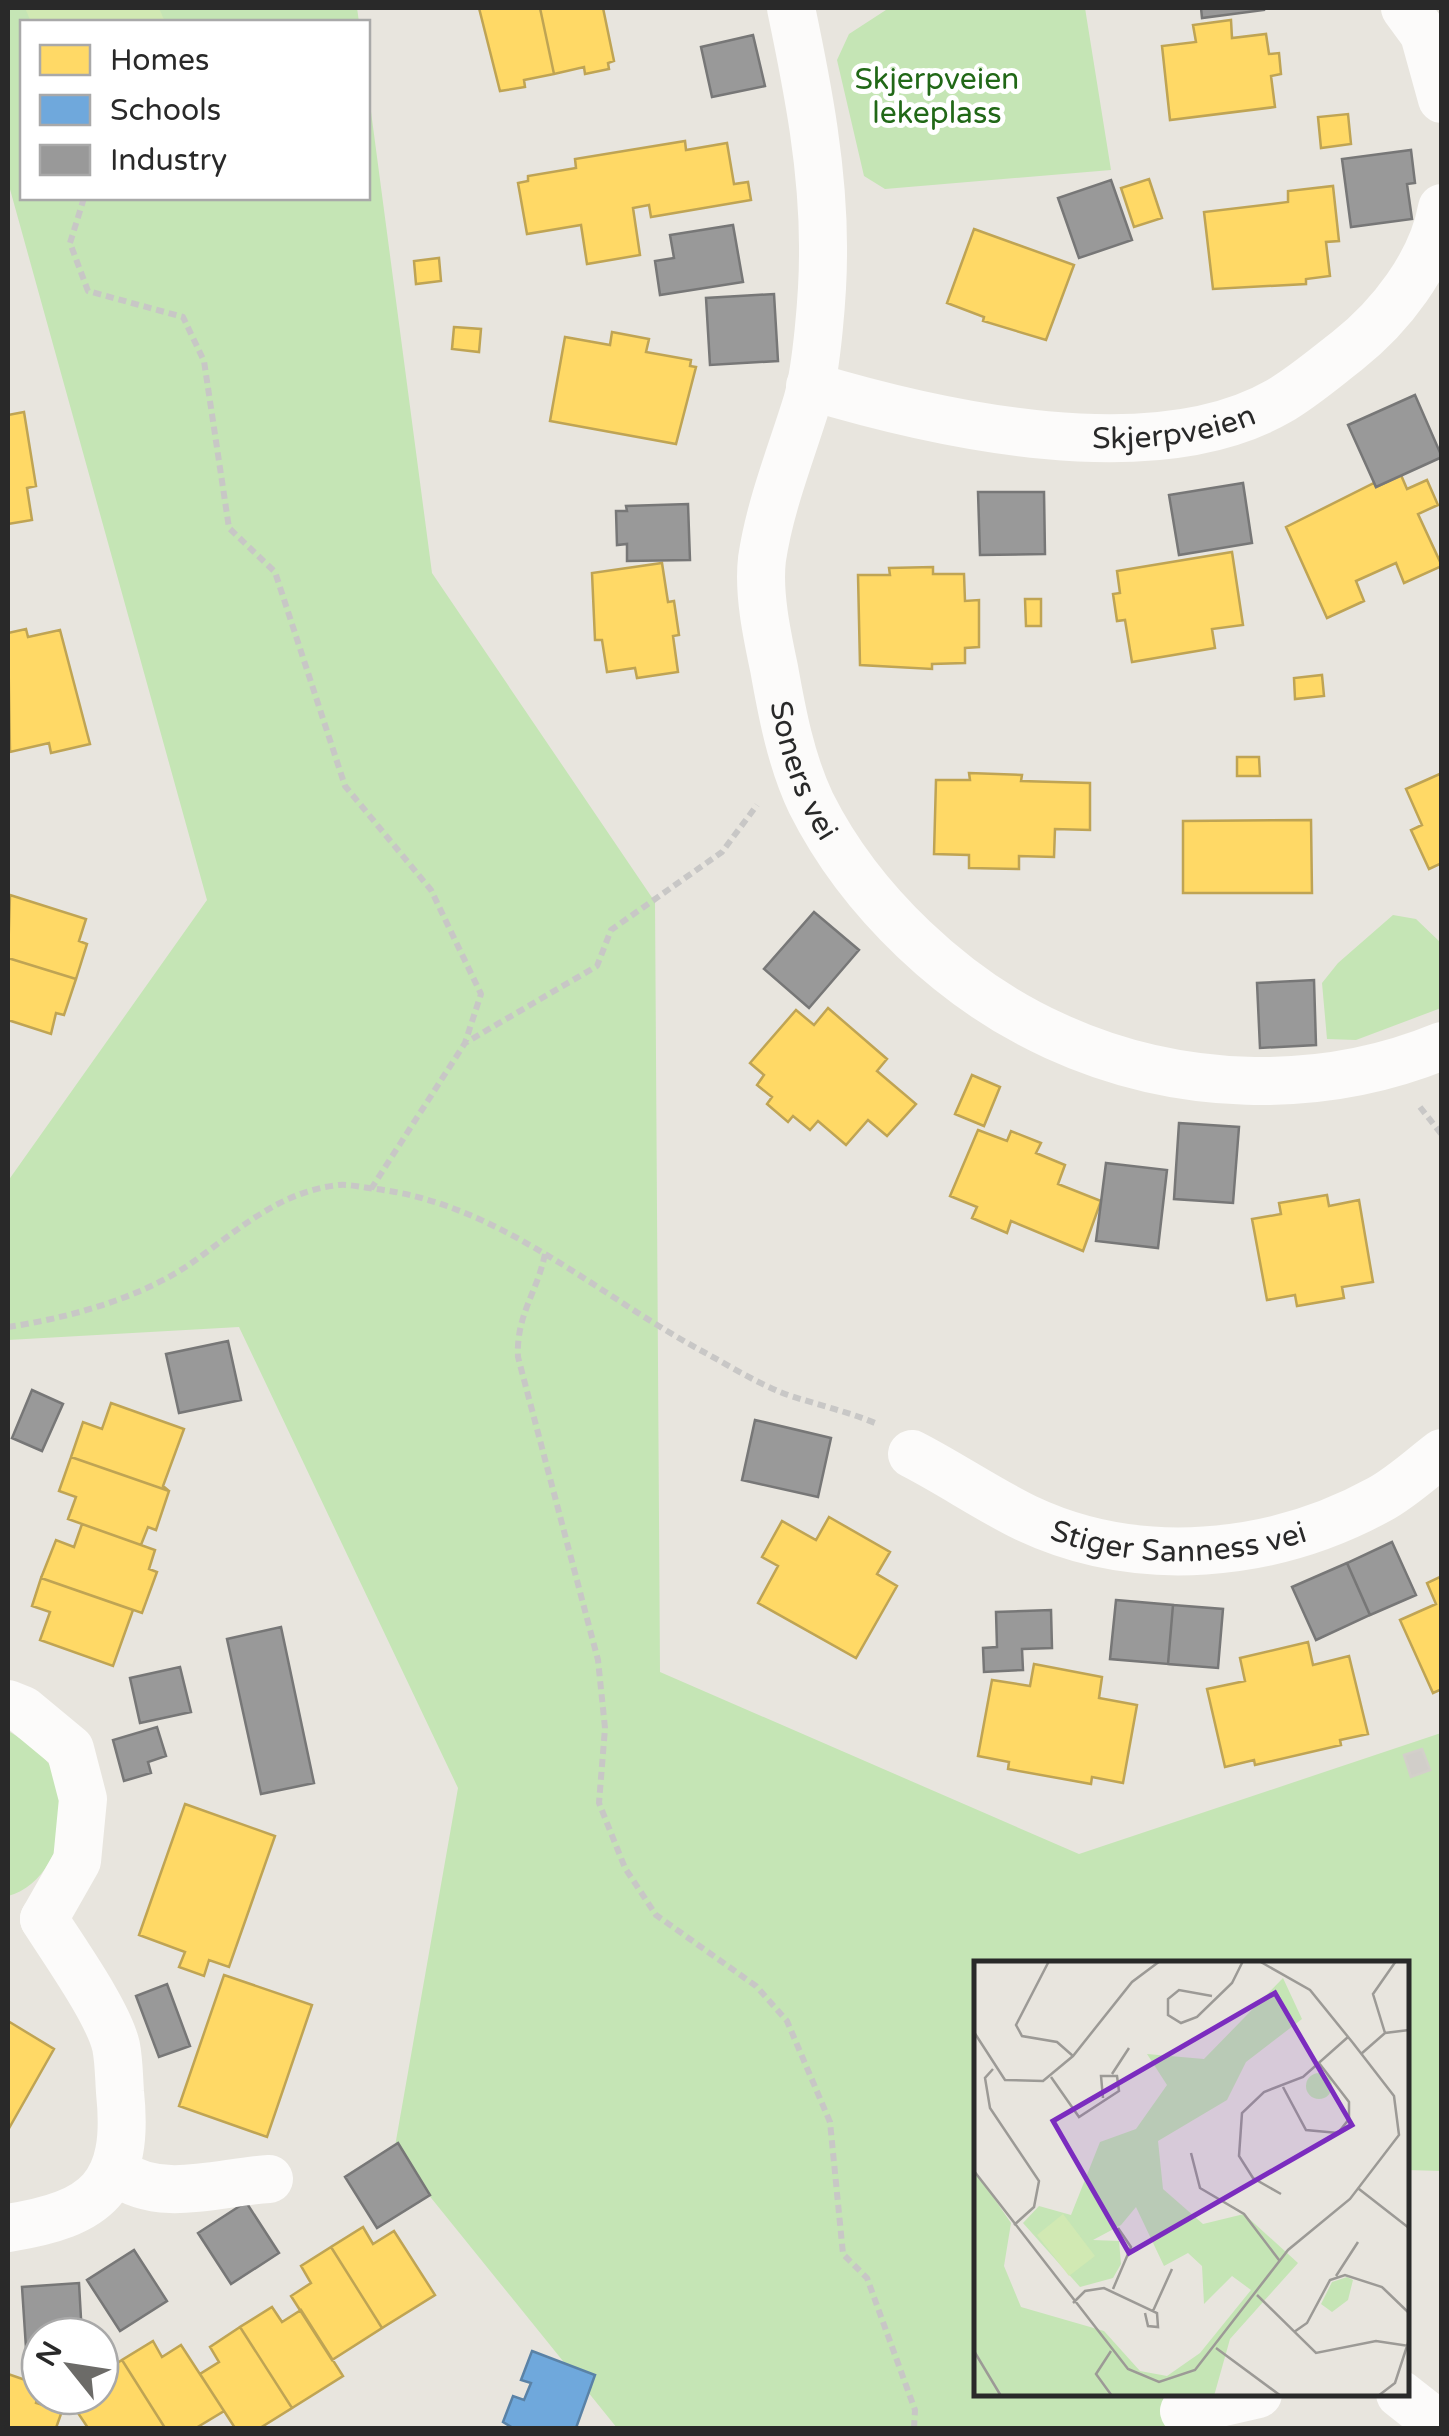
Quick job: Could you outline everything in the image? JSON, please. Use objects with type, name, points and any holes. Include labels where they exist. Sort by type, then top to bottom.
[{"type":"street","name":"Soners vei","points":[[791,8],[820,173],[823,256],[810,386],[784,464],[762,562],[768,635],[781,709],[801,774],[834,842],[880,903],[935,956],[1018,1019],[1089,1052],[1170,1076],[1258,1082],[1416,1057],[1442,1046]]},
{"type":"street","points":[[1405,8],[1424,34],[1442,99]]},
{"type":"street","name":"Skjerpveien","points":[[810,386],[1024,435],[1147,436],[1222,422],[1277,403],[1363,339],[1397,303],[1438,226],[1442,208]]},
{"type":"street","name":"Stiger Sanness vei","points":[[912,1454],[1026,1518],[1093,1541],[1170,1552],[1249,1549],[1311,1529],[1382,1498],[1442,1453]]},
{"type":"street","points":[[8,1704],[22,1710],[70,1749],[83,1799],[76,1861],[26,1922],[116,2044],[123,2116],[117,2172],[90,2203],[45,2222],[8,2228]]},
{"type":"street","points":[[117,2172],[134,2184],[168,2190],[268,2179]]},
{"type":"street","points":[[1184,2411],[1249,2396]]},
{"type":"street","points":[[1403,2396],[1442,2427]]},
{"type":"path","points":[[83,200],[70,244],[88,291],[182,317],[204,361],[228,528],[274,572],[344,786],[431,890],[480,994],[465,1043],[371,1189]]},
{"type":"path","points":[[465,1043],[597,966],[611,930],[722,852],[760,801],[801,774]]},
{"type":"path","points":[[8,1328],[138,1292],[192,1263],[236,1226],[286,1200],[340,1184],[409,1193],[463,1210],[545,1254],[698,1349],[788,1395],[834,1406],[886,1428],[912,1454]]},
{"type":"path","points":[[545,1254],[541,1276],[517,1327],[518,1358],[598,1660],[605,1728],[599,1803],[625,1868],[656,1915],[756,1986],[787,2020],[830,2122],[843,2254],[867,2278],[915,2410],[914,2428]]},
{"type":"green space","points":[[8,8],[357,8],[359,20],[20,20],[20,200],[370,200],[370,104],[432,573],[655,902],[660,1672],[1079,1854],[1441,1733],[1441,2171],[1409,2170],[1409,1961],[974,1961],[974,2396],[1176,2396],[1174,2428],[617,2428],[394,2152],[458,1788],[239,1327],[8,1340],[8,1181],[207,900],[8,182]]},
{"type":"green space","points":[[25,8],[159,8],[164,20],[30,20]]},
{"type":"green space","name":"Skjerpveien lekeplass","points":[[889,8],[1085,8],[1111,170],[885,189],[864,176],[837,60],[849,34]]},
{"type":"green space","points":[[1393,915],[1416,919],[1441,943],[1441,1008],[1356,1040],[1327,1039],[1322,983],[1338,963]]},
{"type":"green space","points":[[8,1731],[47,1761],[58,1778],[63,1820],[46,1867],[23,1890],[8,1896]]},
{"type":"building: Homes","points":[[479,8],[540,8],[554,74],[524,80],[525,87],[500,91]]},
{"type":"building: Homes","points":[[540,8],[603,8],[614,61],[608,63],[609,69],[585,74],[584,67],[554,74]]},
{"type":"building: Homes","points":[[1231,20],[1232,38],[1266,34],[1269,54],[1279,53],[1281,74],[1271,76],[1275,107],[1170,120],[1162,46],[1196,42],[1193,25]]},
{"type":"building: Homes","points":[[1348,114],[1351,144],[1321,148],[1318,117]]},
{"type":"building: Homes","points":[[685,141],[686,150],[727,143],[734,184],[748,182],[751,200],[651,217],[649,205],[633,208],[640,255],[587,264],[581,225],[527,234],[518,183],[528,181],[528,176],[576,168],[575,159]]},
{"type":"building: Homes","points":[[1149,179],[1162,218],[1134,227],[1121,188]]},
{"type":"building: Homes","points":[[1333,186],[1339,241],[1326,242],[1330,276],[1306,279],[1306,284],[1213,289],[1204,212],[1288,202],[1288,191]]},
{"type":"building: Homes","points":[[974,229],[1074,265],[1046,340],[983,321],[984,317],[947,303]]},
{"type":"building: Homes","points":[[439,258],[441,281],[416,284],[414,261]]},
{"type":"building: Homes","points":[[454,327],[481,329],[479,352],[452,349]]},
{"type":"building: Homes","points":[[612,332],[649,339],[646,352],[691,360],[690,366],[696,367],[676,444],[550,421],[565,337],[610,345]]},
{"type":"building: Homes","points":[[24,412],[36,486],[27,488],[32,520],[8,524],[8,415]]},
{"type":"building: Homes","points":[[1401,475],[1407,489],[1427,480],[1438,505],[1418,514],[1442,566],[1404,583],[1396,563],[1356,581],[1364,601],[1327,618],[1286,527],[1374,483],[1376,487]]},
{"type":"building: Homes","points":[[1232,552],[1243,625],[1212,629],[1215,648],[1132,662],[1125,620],[1117,621],[1113,594],[1120,593],[1117,571]]},
{"type":"building: Homes","points":[[662,563],[668,602],[674,601],[679,635],[673,636],[678,672],[637,678],[635,668],[607,672],[602,640],[595,640],[592,573]]},
{"type":"building: Homes","points":[[933,567],[933,574],[964,574],[965,601],[979,600],[979,647],[965,648],[965,663],[932,664],[932,669],[860,665],[858,575],[890,575],[889,568]]},
{"type":"building: Homes","points":[[1025,599],[1041,599],[1041,626],[1026,626]]},
{"type":"building: Homes","points":[[26,629],[28,637],[60,630],[90,744],[51,753],[49,743],[10,752],[8,633]]},
{"type":"building: Homes","points":[[1322,675],[1324,696],[1295,699],[1294,678]]},
{"type":"building: Homes","points":[[1237,757],[1259,757],[1260,776],[1237,776]]},
{"type":"building: Homes","points":[[969,773],[1022,775],[1021,781],[1090,783],[1090,830],[1055,829],[1054,857],[1019,856],[1019,869],[969,868],[969,855],[934,854],[936,780],[970,780]]},
{"type":"building: Homes","points":[[1442,773],[1442,863],[1429,869],[1411,830],[1422,825],[1406,789]]},
{"type":"building: Homes","points":[[1311,820],[1312,893],[1183,893],[1183,821]]},
{"type":"building: Homes","points":[[10,895],[86,919],[79,941],[87,944],[76,979],[8,958]]},
{"type":"building: Homes","points":[[8,958],[76,979],[64,1015],[56,1013],[51,1034],[8,1020]]},
{"type":"building: Homes","points":[[828,1008],[887,1059],[877,1071],[916,1104],[887,1136],[868,1120],[846,1145],[818,1121],[810,1130],[793,1116],[788,1122],[767,1104],[772,1097],[757,1085],[764,1075],[750,1063],[796,1010],[814,1025]]},
{"type":"building: Homes","points":[[972,1075],[1000,1087],[984,1126],[955,1114]]},
{"type":"building: Homes","points":[[978,1130],[1007,1141],[1011,1131],[1041,1143],[1036,1153],[1065,1165],[1058,1184],[1101,1201],[1083,1251],[1011,1221],[1007,1233],[972,1218],[977,1207],[950,1196]]},
{"type":"building: Homes","points":[[1327,1195],[1329,1206],[1359,1200],[1373,1282],[1342,1287],[1344,1298],[1297,1306],[1295,1295],[1267,1300],[1252,1219],[1281,1214],[1279,1203]]},
{"type":"building: Homes","points":[[111,1403],[184,1429],[163,1486],[169,1491],[71,1457],[83,1422],[102,1429]]},
{"type":"building: Homes","points":[[71,1457],[169,1491],[156,1530],[148,1527],[141,1545],[68,1519],[76,1497],[59,1491]]},
{"type":"building: Homes","points":[[829,1517],[890,1552],[877,1574],[897,1586],[856,1658],[758,1603],[778,1566],[762,1557],[782,1521],[816,1540]]},
{"type":"building: Homes","points":[[82,1524],[155,1550],[149,1569],[157,1572],[142,1613],[41,1578],[56,1540],[74,1547]]},
{"type":"building: Homes","points":[[1442,1576],[1442,1689],[1433,1693],[1400,1620],[1436,1604],[1427,1583]]},
{"type":"building: Homes","points":[[41,1578],[133,1610],[113,1666],[40,1640],[50,1612],[32,1606]]},
{"type":"building: Homes","points":[[1308,1642],[1313,1665],[1349,1656],[1368,1734],[1340,1740],[1341,1745],[1255,1765],[1254,1760],[1225,1767],[1207,1689],[1245,1681],[1240,1658]]},
{"type":"building: Homes","points":[[1034,1664],[1102,1677],[1099,1698],[1137,1705],[1123,1783],[1092,1777],[1091,1784],[1008,1769],[1009,1762],[978,1756],[992,1680],[1030,1686]]},
{"type":"building: Homes","points":[[185,1804],[275,1836],[229,1967],[209,1960],[204,1976],[179,1967],[185,1952],[139,1935]]},
{"type":"building: Homes","points":[[224,1975],[312,2005],[267,2137],[179,2106]]},
{"type":"building: Homes","points":[[8,2021],[54,2049],[8,2130]]},
{"type":"building: Homes","points":[[363,2227],[373,2244],[394,2231],[435,2295],[382,2328],[331,2247]]},
{"type":"building: Homes","points":[[331,2247],[382,2328],[332,2360],[291,2296],[311,2283],[301,2266]]},
{"type":"building: Homes","points":[[272,2307],[282,2322],[301,2310],[343,2376],[292,2408],[240,2327]]},
{"type":"building: Homes","points":[[240,2327],[292,2408],[260,2428],[235,2428],[200,2374],[219,2362],[210,2347]]},
{"type":"building: Homes","points":[[153,2341],[162,2357],[181,2345],[224,2411],[196,2428],[165,2428],[122,2360]]},
{"type":"building: Homes","points":[[120,2361],[165,2428],[88,2428],[80,2416],[120,2416]]},
{"type":"building: Homes","points":[[8,2374],[20,2378],[20,2416],[60,2416],[56,2428],[8,2428]]},
{"type":"building: Schools","points":[[532,2351],[595,2375],[576,2428],[513,2428],[503,2422],[513,2396],[524,2400],[531,2383],[521,2380]]},
{"type":"building: Industry","points":[[1201,8],[1264,8],[1264,10],[1202,18]]},
{"type":"building: Industry","points":[[753,35],[765,86],[712,97],[701,47]]},
{"type":"building: Industry","points":[[1411,150],[1415,183],[1407,184],[1412,219],[1351,227],[1342,159]]},
{"type":"building: Industry","points":[[1111,180],[1132,240],[1079,258],[1058,198]]},
{"type":"building: Industry","points":[[733,225],[743,282],[660,295],[655,261],[674,258],[670,235]]},
{"type":"building: Industry","points":[[774,294],[778,361],[710,365],[706,298]]},
{"type":"building: Industry","points":[[1415,395],[1442,457],[1376,487],[1348,425]]},
{"type":"building: Industry","points":[[1243,483],[1252,543],[1179,555],[1169,495]]},
{"type":"building: Industry","points":[[978,492],[1044,492],[1045,554],[980,555]]},
{"type":"building: Industry","points":[[688,504],[690,560],[627,561],[627,544],[617,545],[616,511],[627,511],[626,506]]},
{"type":"building: Industry","points":[[814,912],[859,950],[809,1008],[764,969]]},
{"type":"building: Industry","points":[[1314,980],[1316,1045],[1260,1048],[1257,983]]},
{"type":"building: Industry","points":[[1179,1123],[1239,1127],[1233,1203],[1174,1199]]},
{"type":"building: Industry","points":[[1106,1163],[1167,1170],[1158,1248],[1096,1241]]},
{"type":"building: Industry","points":[[228,1341],[241,1400],[179,1413],[166,1354]]},
{"type":"building: Industry","points":[[32,1390],[63,1404],[42,1451],[12,1438]]},
{"type":"building: Industry","points":[[755,1420],[831,1438],[818,1497],[742,1480]]},
{"type":"building: Industry","points":[[1392,1542],[1416,1595],[1370,1615],[1347,1563]]},
{"type":"building: Industry","points":[[1347,1563],[1370,1615],[1316,1640],[1292,1587]]},
{"type":"building: Industry","points":[[1116,1600],[1173,1605],[1168,1664],[1110,1659]]},
{"type":"building: Industry","points":[[1173,1605],[1223,1609],[1218,1668],[1168,1664]]},
{"type":"building: Industry","points":[[1051,1610],[1052,1648],[1022,1649],[1023,1670],[984,1672],[983,1648],[997,1647],[996,1612]]},
{"type":"building: Industry","points":[[281,1627],[314,1783],[261,1794],[227,1639]]},
{"type":"building: Industry","points":[[180,1667],[191,1712],[140,1723],[130,1678]]},
{"type":"building: Industry","points":[[157,1727],[166,1756],[148,1762],[151,1773],[124,1781],[113,1740]]},
{"type":"building: Industry","points":[[167,1984],[190,2046],[159,2057],[136,1996]]},
{"type":"building: Industry","points":[[398,2143],[430,2195],[377,2228],[345,2177]]},
{"type":"building: Industry","points":[[246,2202],[279,2253],[231,2284],[198,2233]]},
{"type":"building: Industry","points":[[134,2250],[167,2301],[120,2331],[120,2316],[110,2316],[87,2280]]},
{"type":"building: Industry","points":[[79,2283],[81,2316],[24,2316],[22,2287]]},
{"type":"building: Other","points":[[1422,1749],[1430,1770],[1411,1777],[1404,1755]]}]
